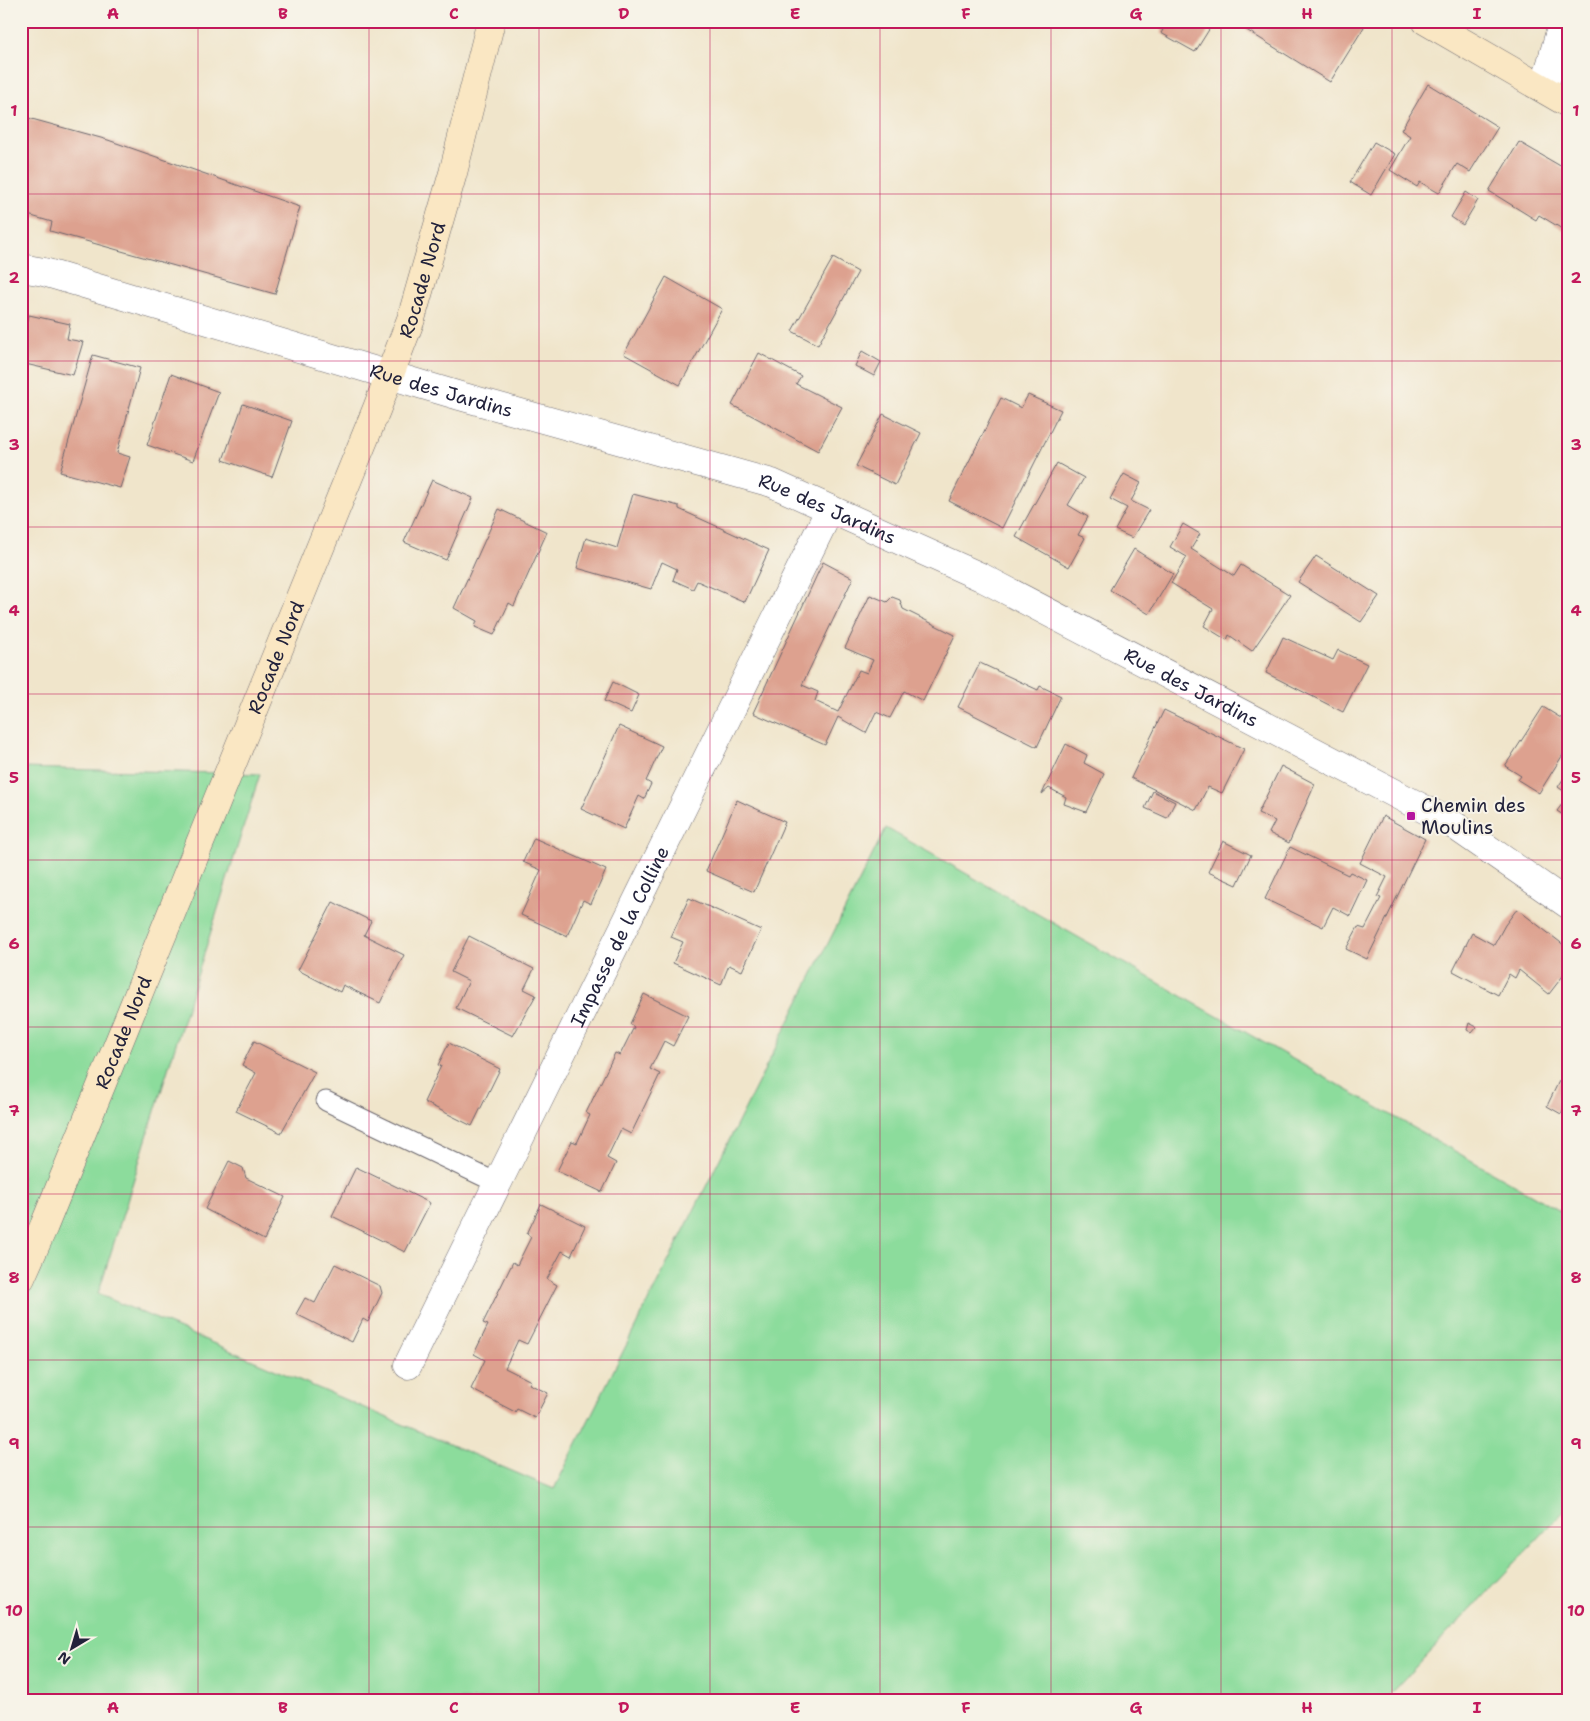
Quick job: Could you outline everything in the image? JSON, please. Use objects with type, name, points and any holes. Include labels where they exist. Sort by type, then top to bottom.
[{"type":"main road","name":"Rocade Nord","points":[[21,1278],[48,1217],[411,319],[453,173],[491,21]]},
{"type":"main road","points":[[1426,21],[1569,104]]},
{"type":"street","points":[[1544,88],[1563,21]]},
{"type":"street","name":"Rue des Jardins","points":[[21,268],[44,272],[390,374],[772,483],[982,576],[1443,818],[1569,904]]},
{"type":"street","name":"Impasse de la Colline","points":[[408,1365],[830,509]]},
{"type":"lane","points":[[326,1101],[497,1183]]},
{"type":"green space","points":[[21,768],[260,774],[98,1294],[554,1489],[886,828],[1569,1216],[1569,1506],[1384,1700],[21,1700]]},
{"type":"building","points":[[1151,21],[1198,21],[1210,28],[1195,52],[1161,33],[1163,30],[1151,23]]},
{"type":"building","points":[[1232,21],[1354,21],[1364,27],[1330,82]]},
{"type":"building","points":[[1428,84],[1498,127],[1470,172],[1457,164],[1439,193],[1420,182],[1417,187],[1390,170],[1410,136],[1401,130]]},
{"type":"building","points":[[21,116],[108,140],[300,207],[275,294],[50,231],[52,222],[21,213]]},
{"type":"building","points":[[1374,142],[1395,154],[1371,195],[1350,182]]},
{"type":"building","points":[[1519,142],[1569,171],[1569,233],[1539,215],[1536,220],[1489,191]]},
{"type":"building","points":[[1466,192],[1478,200],[1463,225],[1451,217]]},
{"type":"building","points":[[833,258],[858,272],[818,345],[792,331]]},
{"type":"building","points":[[666,277],[722,309],[680,385],[624,354]]},
{"type":"building","points":[[29,315],[70,324],[67,339],[83,342],[73,375],[21,363],[21,337],[24,338]]},
{"type":"building","points":[[862,351],[881,362],[874,376],[855,366]]},
{"type":"building","points":[[759,353],[801,376],[796,384],[842,407],[818,451],[732,405]]},
{"type":"building","points":[[93,355],[140,368],[117,453],[130,457],[120,488],[60,472]]},
{"type":"building","points":[[171,374],[219,392],[193,461],[147,445]]},
{"type":"building","points":[[1028,395],[1061,410],[1002,528],[949,501],[1001,398],[1021,408]]},
{"type":"building","points":[[243,404],[292,421],[272,477],[223,460]]},
{"type":"building","points":[[883,414],[921,433],[895,485],[856,466]]},
{"type":"building","points":[[1057,463],[1084,478],[1068,505],[1088,517],[1078,535],[1085,538],[1069,567],[1016,537]]},
{"type":"building","points":[[1124,474],[1141,483],[1131,501],[1149,510],[1132,538],[1115,530],[1127,508],[1110,499]]},
{"type":"building","points":[[432,480],[473,498],[446,560],[404,542]]},
{"type":"building","points":[[633,494],[679,506],[679,509],[769,550],[745,602],[697,581],[693,589],[673,580],[677,569],[662,562],[651,589],[577,568],[586,538],[617,548]]},
{"type":"building","points":[[499,509],[547,532],[514,606],[509,603],[494,635],[475,627],[477,621],[454,608]]},
{"type":"building","points":[[1183,524],[1200,534],[1191,549],[1234,576],[1241,565],[1290,595],[1252,651],[1229,635],[1227,640],[1204,626],[1213,609],[1171,583],[1187,557],[1170,547]]},
{"type":"building","points":[[1134,549],[1173,574],[1149,614],[1110,590]]},
{"type":"building","points":[[1316,556],[1379,596],[1361,622],[1298,582]]},
{"type":"building","points":[[823,562],[853,578],[802,685],[818,692],[815,701],[838,712],[859,670],[867,673],[873,660],[845,648],[870,595],[887,602],[892,597],[900,600],[903,609],[955,635],[923,701],[904,691],[890,718],[876,712],[866,733],[838,717],[825,745],[753,713]]},
{"type":"building","points":[[1283,637],[1333,660],[1338,650],[1367,664],[1343,712],[1266,673]]},
{"type":"building","points":[[980,663],[1038,690],[1040,686],[1061,696],[1037,747],[958,707]]},
{"type":"building","points":[[613,682],[639,695],[631,713],[604,701]]},
{"type":"building","points":[[1543,707],[1569,723],[1569,745],[1539,793],[1518,780],[1521,776],[1505,766]]},
{"type":"building","points":[[1164,710],[1244,749],[1222,793],[1208,787],[1196,810],[1131,778]]},
{"type":"building","points":[[619,726],[662,746],[646,781],[651,784],[644,799],[639,796],[624,829],[581,809]]},
{"type":"building","points":[[1066,744],[1087,755],[1084,763],[1104,774],[1086,812],[1064,804],[1066,797],[1049,788],[1042,794]]},
{"type":"building","points":[[1281,766],[1315,784],[1289,843],[1269,833],[1275,821],[1258,813]]},
{"type":"building","points":[[1569,770],[1569,795],[1558,787]]},
{"type":"building","points":[[1153,791],[1175,802],[1167,818],[1145,808]]},
{"type":"building","points":[[1569,795],[1569,819],[1557,811]]},
{"type":"building","points":[[737,800],[785,822],[754,892],[706,871]]},
{"type":"building","points":[[1383,816],[1425,839],[1367,959],[1346,949],[1358,927],[1365,929],[1381,898],[1377,897],[1387,877],[1360,863]]},
{"type":"building","points":[[534,838],[606,870],[591,904],[583,900],[567,936],[521,915],[541,870],[523,862]]},
{"type":"building","points":[[1223,841],[1251,855],[1237,885],[1208,872]]},
{"type":"building","points":[[1290,847],[1348,875],[1350,872],[1367,880],[1350,916],[1333,907],[1323,927],[1265,899]]},
{"type":"building","points":[[689,898],[761,930],[742,971],[729,965],[721,985],[673,963],[683,942],[671,937]]},
{"type":"building","points":[[333,902],[371,921],[364,935],[404,955],[380,1003],[343,985],[340,992],[298,970]]},
{"type":"building","points":[[1517,909],[1569,949],[1569,968],[1549,994],[1519,970],[1515,978],[1509,974],[1498,995],[1453,971],[1472,933],[1494,945]]},
{"type":"building","points":[[469,936],[534,969],[524,989],[536,995],[513,1036],[456,1008],[469,981],[451,972]]},
{"type":"building","points":[[644,994],[688,1016],[673,1046],[664,1041],[650,1069],[660,1074],[631,1134],[621,1129],[607,1158],[616,1163],[602,1192],[557,1171],[572,1141],[577,1143],[590,1115],[586,1113],[615,1053],[620,1055],[634,1027],[630,1024]]},
{"type":"building","points":[[1469,1023],[1477,1027],[1472,1033],[1467,1030]]},
{"type":"building","points":[[254,1041],[315,1072],[281,1133],[236,1111],[256,1073],[242,1065]]},
{"type":"building","points":[[449,1043],[500,1069],[472,1126],[424,1102],[441,1066],[438,1065]]},
{"type":"building","points":[[1559,1081],[1569,1087],[1569,1099],[1561,1114],[1547,1106]]},
{"type":"building","points":[[229,1161],[243,1168],[246,1178],[285,1197],[264,1240],[205,1209]]},
{"type":"building","points":[[356,1167],[430,1203],[405,1252],[332,1216]]},
{"type":"building","points":[[541,1204],[585,1226],[571,1256],[562,1251],[547,1279],[557,1285],[527,1344],[518,1340],[505,1368],[531,1381],[529,1384],[548,1393],[535,1418],[517,1409],[515,1412],[471,1389],[485,1360],[474,1354],[488,1325],[483,1323],[513,1262],[517,1265],[531,1237],[527,1234]]},
{"type":"building","points":[[335,1264],[380,1286],[382,1293],[368,1322],[363,1319],[352,1342],[296,1314],[305,1298],[315,1303]]},
{"type":"place","name":"Chemin des Moulins","points":[[1411,816]]}]
